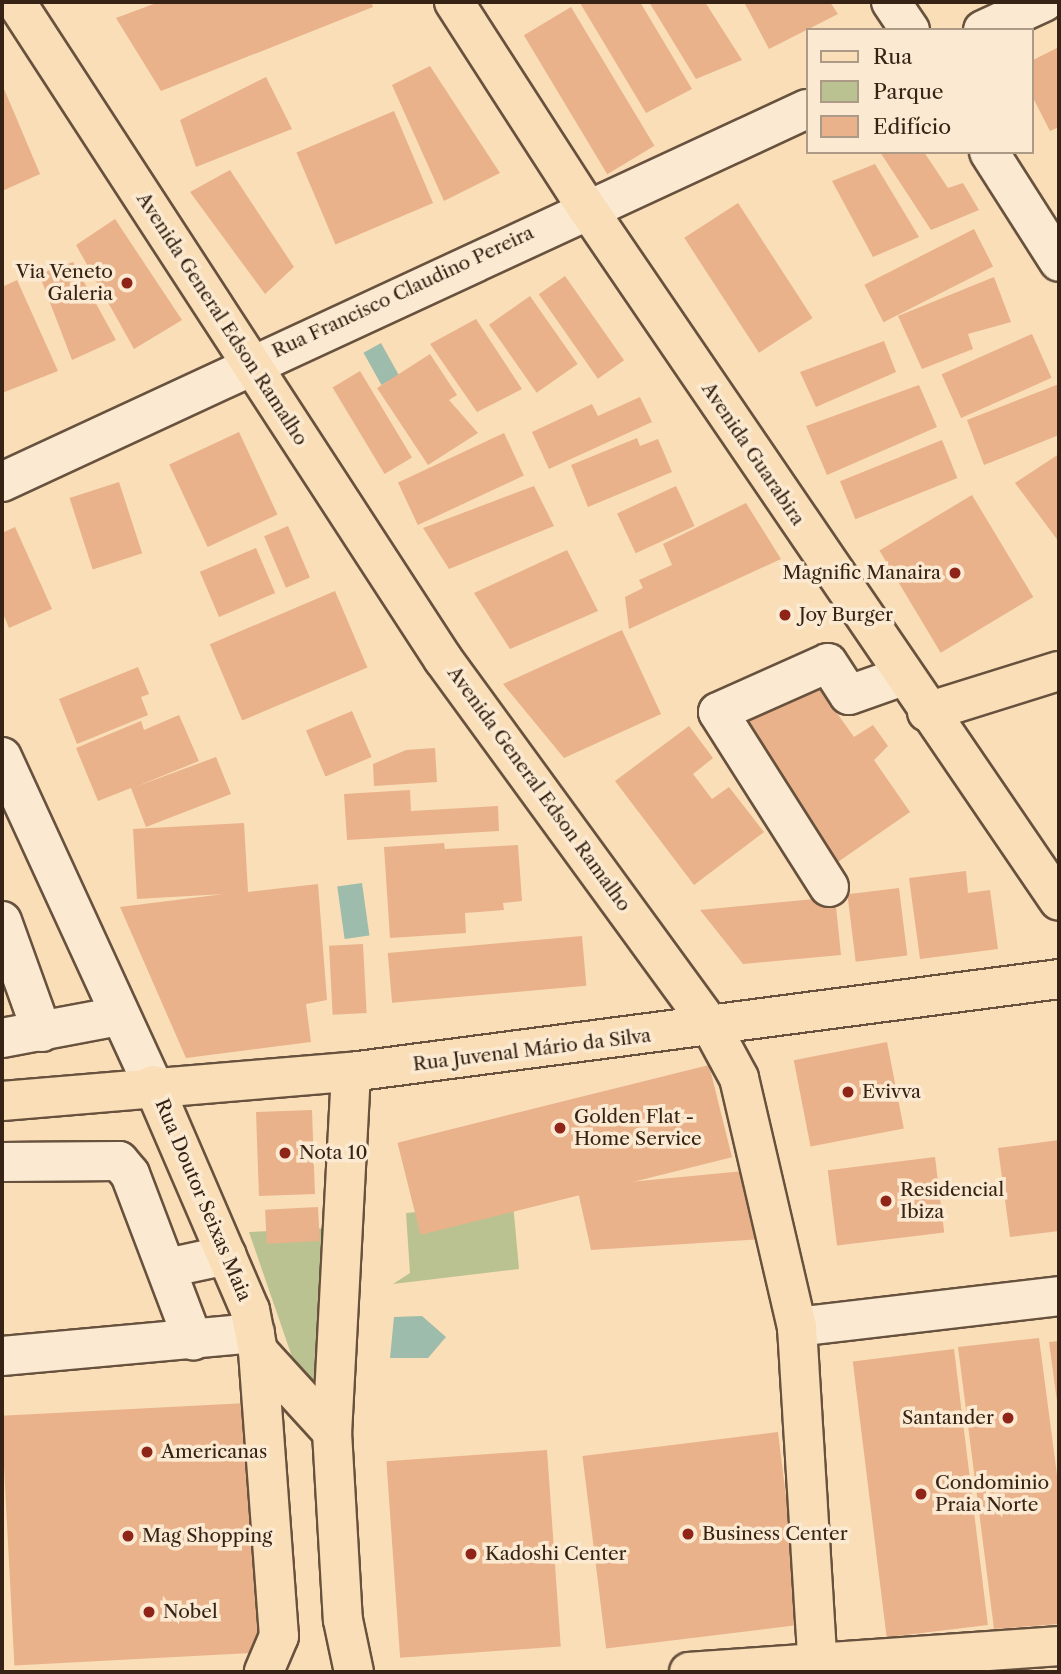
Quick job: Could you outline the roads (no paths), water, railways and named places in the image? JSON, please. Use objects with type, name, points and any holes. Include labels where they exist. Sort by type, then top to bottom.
[{"type":"main road","name":"Avenida General Edson Ramalho","points":[[16,2],[443,659],[712,1028],[739,1078],[797,1327],[818,1668]]},
{"type":"main road","name":"Avenida Guarabira","points":[[454,2],[587,208],[927,712],[1059,901]]},
{"type":"main road","points":[[927,712],[1053,667]]},
{"type":"main road","name":"Rua Juvenal Mário da Silva","points":[[2,1101],[153,1085],[351,1072],[712,1028],[1059,979]]},
{"type":"main road","points":[[351,1072],[332,1432],[343,1620],[354,1672]]},
{"type":"main road","name":"Rua Doutor Seixas Maia","points":[[153,1085],[227,1255],[256,1342],[279,1636],[264,1672]]},
{"type":"main road","points":[[256,1342],[332,1432]]},
{"type":"main road","points":[[689,1672],[818,1668],[1059,1646]]},
{"type":"street","points":[[891,2],[909,28]]},
{"type":"street","points":[[988,28],[1044,2]]},
{"type":"street","name":"Rua Francisco Claudino Pereira","points":[[2,482],[250,362],[806,110]]},
{"type":"street","points":[[990,154],[1059,261]]},
{"type":"street","points":[[829,887],[718,712],[828,663],[849,695],[903,676]]},
{"type":"street","name":"Rua Doutor Seixas Maia","points":[[2,757],[10,797],[153,1085]]},
{"type":"street","points":[[2,921],[42,1032]]},
{"type":"street","points":[[2,1038],[120,1016]]},
{"type":"street","points":[[2,1162],[119,1161],[131,1174],[192,1340]]},
{"type":"street","points":[[167,1268],[227,1255]]},
{"type":"street","points":[[797,1327],[1059,1296]]},
{"type":"street","points":[[2,1356],[192,1340],[256,1342]]},
{"type":"place","name":"Via Veneto Galeria","points":[[127,283]]},
{"type":"place","name":"Magnific Manaira","points":[[955,573]]},
{"type":"place","name":"Joy Burger","points":[[785,615]]},
{"type":"place","name":"Evivva","points":[[848,1092]]},
{"type":"place","name":"Golden Flat - Home Service","points":[[560,1128]]},
{"type":"place","name":"Nota 10","points":[[285,1153]]},
{"type":"place","name":"Residencial Ibiza","points":[[886,1201]]},
{"type":"place","name":"Santander","points":[[1008,1418]]},
{"type":"place","name":"Americanas","points":[[147,1452]]},
{"type":"place","name":"Condominio Praia Norte","points":[[921,1494]]},
{"type":"place","name":"Business Center","points":[[688,1534]]},
{"type":"place","name":"Mag Shopping","points":[[128,1536]]},
{"type":"place","name":"Kadoshi Center","points":[[471,1554]]},
{"type":"place","name":"Nobel","points":[[149,1612]]}]
